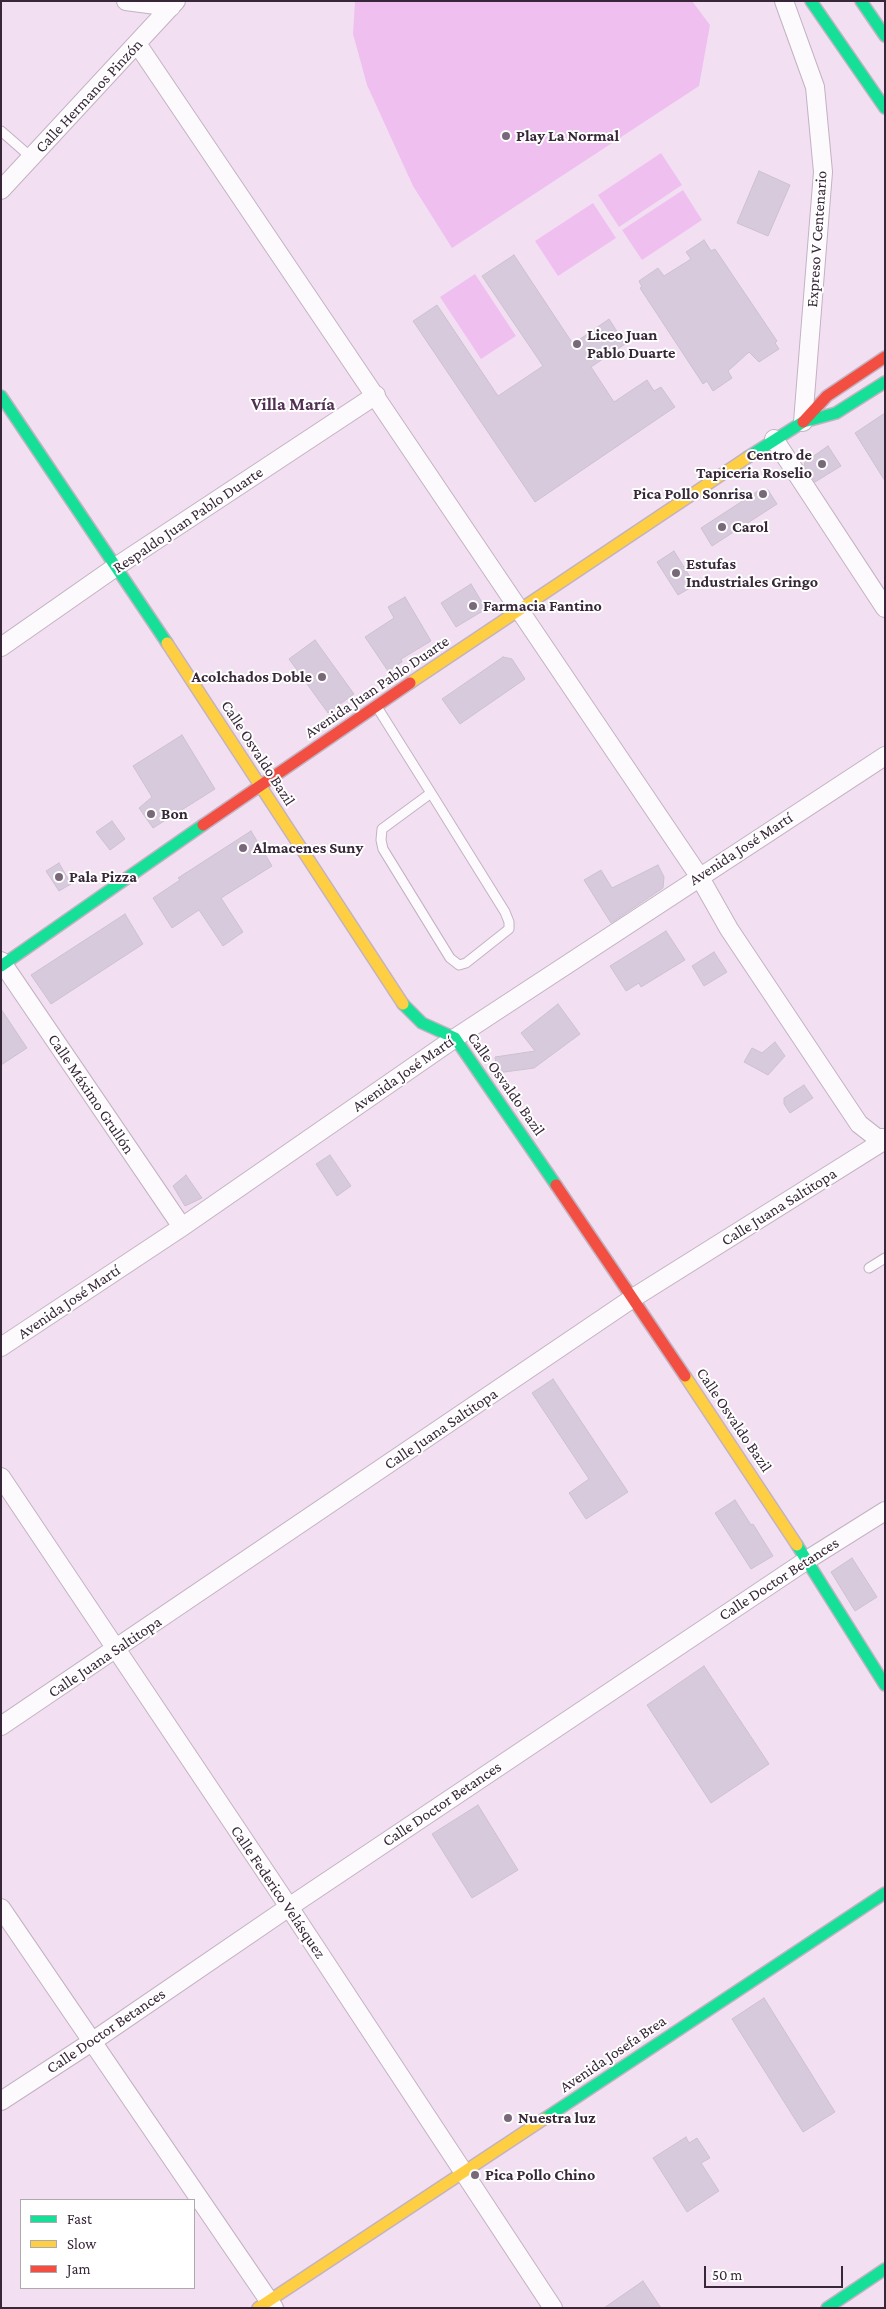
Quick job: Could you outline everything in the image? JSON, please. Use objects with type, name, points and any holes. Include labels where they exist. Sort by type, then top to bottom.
[{"type":"main road","points":[[861,1],[885,36]]},
{"type":"main road","points":[[813,5],[885,108]]},
{"type":"main road","points":[[804,422],[827,396],[885,357]]},
{"type":"main road","points":[[804,422],[836,413],[885,382]]},
{"type":"main road","name":"Calle Osvaldo Bazil","points":[[1,396],[117,566],[405,1006],[422,1023],[455,1038],[634,1298],[807,1560],[885,1685]]},
{"type":"main road","name":"Avenida Juan Pablo Duarte","points":[[2,964],[259,785],[774,439],[804,422]]},
{"type":"main road","name":"Avenida Josefa Brea","points":[[267,2305],[885,1893]]},
{"type":"main road","points":[[827,2308],[883,2274]]},
{"type":"street","points":[[126,1],[172,3]]},
{"type":"street","name":"Expreso V Centenario","points":[[784,1],[814,87],[823,172],[804,422]]},
{"type":"street","name":"Calle Hermanos Pinzón","points":[[1,190],[138,45],[172,3]]},
{"type":"street","points":[[138,45],[699,876],[729,929],[860,1124],[877,1138],[885,1139]]},
{"type":"street","name":"Respaldo Juan Pablo Duarte","points":[[1,647],[117,566],[376,396]]},
{"type":"street","points":[[774,439],[885,608]]},
{"type":"street","name":"Avenida José Martí","points":[[1,1347],[182,1227],[455,1038],[699,876],[885,756]]},
{"type":"street","name":"Calle Máximo Grullón","points":[[2,964],[182,1227]]},
{"type":"street","name":"Calle Juana Saltitopa","points":[[1,1726],[634,1298],[885,1139]]},
{"type":"street","name":"Calle Federico Velásquez","points":[[1,1477],[289,1907],[553,2308]]},
{"type":"street","name":"Calle Doctor Betances","points":[[1,2100],[93,2041],[289,1907],[807,1560],[885,1511]]},
{"type":"street","points":[[1,1908],[93,2041],[267,2305]]},
{"type":"lane","points":[[1,131],[32,158]]},
{"type":"lane","points":[[377,706],[505,912],[509,922],[509,929],[466,963],[458,965],[445,950],[383,848],[381,840],[382,829],[431,793]]},
{"type":"lane","points":[[869,1268],[885,1258]]},
{"type":"shaded area","name":"Play La Normal","points":[[355,1],[692,1],[710,25],[699,86],[452,248],[413,186],[367,85],[353,34]]},
{"type":"shaded area","points":[[661,153],[682,185],[619,227],[598,195]]},
{"type":"shaded area","points":[[683,190],[702,220],[642,260],[622,230]]},
{"type":"shaded area","points":[[593,203],[616,238],[558,276],[535,241]]},
{"type":"shaded area","points":[[475,274],[516,336],[481,359],[440,297]]},
{"type":"building","points":[[759,171],[790,185],[768,236],[737,223]]},
{"type":"building","points":[[704,240],[711,251],[715,249],[777,341],[775,343],[779,349],[759,362],[749,352],[728,371],[732,378],[713,391],[707,381],[703,384],[640,288],[642,287],[639,281],[658,268],[664,276],[691,259],[686,252]]},
{"type":"building","points":[[514,255],[573,344],[609,319],[625,344],[591,367],[614,402],[647,380],[654,391],[661,387],[675,407],[535,502],[413,321],[437,305],[498,396],[543,366],[482,276]]},
{"type":"building","points":[[885,413],[885,481],[855,433]]},
{"type":"building","points":[[828,446],[841,466],[815,482],[804,466],[805,462]]},
{"type":"building","points":[[761,489],[768,490],[777,504],[712,546],[701,528]]},
{"type":"building","name":"Estufas Industriales Gringo","points":[[674,551],[695,585],[678,595],[657,562]]},
{"type":"building","points":[[471,584],[486,609],[456,627],[441,603]]},
{"type":"building","points":[[405,597],[431,641],[401,659],[402,662],[388,671],[365,637],[394,618],[388,607]]},
{"type":"building","name":"Acolchados Doble","points":[[315,640],[354,694],[328,713],[289,659]]},
{"type":"building","points":[[503,657],[512,659],[525,679],[460,724],[442,699]]},
{"type":"building","points":[[182,735],[215,789],[153,828],[139,808],[152,797],[133,766]]},
{"type":"building","points":[[112,821],[125,839],[110,850],[96,832]]},
{"type":"building","points":[[251,831],[272,866],[221,898],[243,932],[223,946],[199,910],[172,928],[153,898],[180,880],[178,878]]},
{"type":"building","name":"Pala Pizza","points":[[59,863],[71,884],[59,891],[46,871]]},
{"type":"building","points":[[658,865],[664,877],[663,888],[611,923],[584,880],[601,870],[612,888]]},
{"type":"building","points":[[125,914],[143,944],[51,1004],[31,975]]},
{"type":"building","points":[[666,931],[685,960],[641,987],[639,983],[626,991],[610,966]]},
{"type":"building","points":[[714,952],[727,972],[704,986],[692,966]]},
{"type":"building","points":[[558,1004],[580,1034],[534,1068],[497,1073],[495,1057],[535,1051],[521,1033]]},
{"type":"building","points":[[1,1009],[27,1048],[1,1065]]},
{"type":"building","points":[[775,1042],[785,1056],[768,1075],[744,1062],[752,1048],[762,1053]]},
{"type":"building","points":[[804,1085],[813,1098],[790,1113],[784,1104],[784,1098]]},
{"type":"building","points":[[330,1155],[351,1186],[337,1196],[316,1164]]},
{"type":"building","points":[[186,1175],[202,1198],[185,1206],[173,1186]]},
{"type":"building","points":[[553,1379],[628,1492],[586,1519],[569,1493],[589,1479],[532,1393]]},
{"type":"building","points":[[735,1500],[773,1556],[751,1569],[715,1513]]},
{"type":"building","points":[[852,1558],[877,1597],[855,1611],[831,1572]]},
{"type":"building","points":[[704,1666],[769,1764],[711,1803],[647,1705]]},
{"type":"building","points":[[478,1805],[518,1870],[472,1898],[432,1834]]},
{"type":"building","points":[[764,1998],[835,2112],[803,2132],[732,2019]]},
{"type":"building","points":[[686,2137],[689,2143],[697,2138],[710,2158],[701,2163],[719,2191],[687,2212],[653,2158]]},
{"type":"building","points":[[643,2281],[661,2308],[604,2308]]},
{"type":"traffic: fast","points":[[811,1],[885,108]]},
{"type":"traffic: fast","points":[[861,1],[885,36]]},
{"type":"traffic: fast","points":[[748,457],[803,422],[836,413],[885,382]]},
{"type":"traffic: fast","points":[[1,396],[167,643]]},
{"type":"traffic: fast","points":[[1,966],[203,825]]},
{"type":"traffic: fast","points":[[403,1004],[422,1023],[455,1038],[556,1185]]},
{"type":"traffic: fast","points":[[797,1545],[885,1685]]},
{"type":"traffic: fast","points":[[544,2119],[885,1893]]},
{"type":"traffic: fast","points":[[827,2308],[885,2269]]},
{"type":"traffic: slow","points":[[410,683],[748,457]]},
{"type":"traffic: slow","points":[[167,643],[403,1004]]},
{"type":"traffic: slow","points":[[685,1376],[797,1545]]},
{"type":"traffic: slow","points":[[258,2308],[544,2119]]},
{"type":"traffic: jam","points":[[803,422],[827,396],[885,357]]},
{"type":"traffic: jam","points":[[203,825],[410,683]]},
{"type":"traffic: jam","points":[[556,1185],[685,1376]]},
{"type":"place","name":"Play La Normal","points":[[506,136]]},
{"type":"place","name":"Liceo Juan Pablo Duarte","points":[[577,344]]},
{"type":"place","name":"Centro de Tapiceria Roselio","points":[[822,464]]},
{"type":"place","name":"Pica Pollo Sonrisa","points":[[763,494]]},
{"type":"place","name":"Carol","points":[[722,527]]},
{"type":"place","name":"Estufas Industriales Gringo","points":[[676,573]]},
{"type":"place","name":"Farmacia Fantino","points":[[473,606]]},
{"type":"place","name":"Acolchados Doble","points":[[322,677]]},
{"type":"place","name":"Bon","points":[[151,814]]},
{"type":"place","name":"Almacenes Suny","points":[[243,848]]},
{"type":"place","name":"Pala Pizza","points":[[59,877]]},
{"type":"place","name":"Nuestra luz","points":[[508,2118]]},
{"type":"place","name":"Pica Pollo Chino","points":[[475,2175]]},
{"type":"district","name":"Villa María","points":[[293,404]]}]
